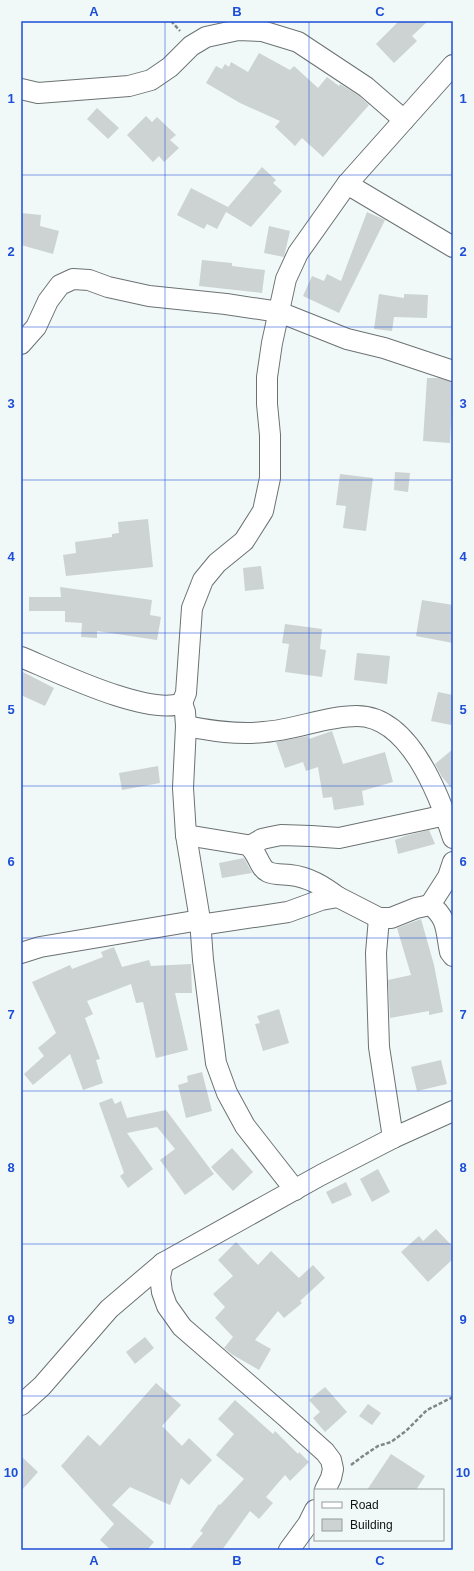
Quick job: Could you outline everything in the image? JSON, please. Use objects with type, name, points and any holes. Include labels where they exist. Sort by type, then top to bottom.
[{"type":"street","points":[[21,89],[38,93],[74,92],[129,86],[151,80],[170,67],[192,46],[206,37],[238,30],[262,31],[298,42],[366,87],[404,120]]},
{"type":"street","points":[[295,1190],[245,1126],[227,1093],[216,1063],[200,922],[191,874],[186,835],[183,788],[186,726],[185,712],[182,703],[186,693],[192,608],[203,580],[217,563],[244,541],[263,511],[270,478],[270,435],[267,404],[267,377],[272,343],[286,279],[298,253],[347,184],[453,65]]},
{"type":"street","points":[[347,184],[453,247]]},
{"type":"street","points":[[21,344],[36,327],[48,301],[60,285],[73,278],[89,280],[108,287],[149,296],[226,304],[279,312],[347,339],[384,348],[453,370]]},
{"type":"street","points":[[21,657],[113,694],[152,704],[173,705],[182,703]]},
{"type":"street","points":[[186,726],[231,733],[265,732],[334,718],[358,716],[375,719],[394,730],[408,745],[425,770],[446,815],[453,838]]},
{"type":"street","points":[[186,835],[250,846],[262,839],[276,836],[339,838],[446,815]]},
{"type":"street","points":[[250,846],[266,871],[313,880],[338,897],[379,918],[391,918],[416,908],[430,905],[438,910],[444,920],[450,952],[453,956]]},
{"type":"street","points":[[430,905],[448,877],[453,862]]},
{"type":"street","points":[[21,953],[40,947],[200,922],[288,912],[321,900],[338,897]]},
{"type":"street","points":[[379,918],[376,953],[379,1047],[393,1138]]},
{"type":"street","points":[[21,1406],[42,1386],[109,1309],[163,1263],[393,1138],[453,1111]]},
{"type":"street","points":[[163,1263],[160,1277],[162,1292],[167,1306],[182,1327],[325,1452],[331,1460],[333,1469],[331,1478],[326,1489]]},
{"type":"street","points":[[293,1548],[314,1512]]},
{"type":"path","points":[[333,1469],[342,1469],[351,1465],[378,1446],[391,1442],[406,1431],[428,1410],[453,1397]]},
{"type":"building","points":[[399,21],[428,21],[412,36],[417,41],[394,63],[376,44]]},
{"type":"building","points":[[259,53],[290,70],[294,66],[318,88],[327,77],[339,86],[340,84],[359,96],[369,105],[323,157],[302,138],[295,146],[275,127],[280,121],[240,103],[206,83],[216,66],[222,69],[225,64],[229,67],[231,62],[248,72]]},
{"type":"building","points":[[97,108],[119,128],[108,139],[87,119]]},
{"type":"building","points":[[146,116],[152,122],[157,117],[176,135],[170,140],[179,148],[164,162],[159,156],[153,162],[127,135]]},
{"type":"building","points":[[262,167],[276,180],[273,183],[282,191],[251,227],[226,212],[217,229],[207,224],[204,229],[177,215],[191,188],[228,207]]},
{"type":"building","points":[[367,212],[385,220],[339,313],[303,296],[312,276],[324,281],[327,274],[341,281]]},
{"type":"building","points":[[21,213],[41,215],[40,226],[59,231],[53,254],[21,245]]},
{"type":"building","points":[[269,226],[290,231],[284,257],[264,253]]},
{"type":"building","points":[[202,260],[232,263],[232,266],[265,270],[262,293],[199,286]]},
{"type":"building","points":[[379,294],[404,298],[404,294],[428,295],[427,318],[394,317],[392,331],[374,329]]},
{"type":"building","points":[[427,378],[439,378],[453,382],[450,443],[423,441]]},
{"type":"building","points":[[395,472],[410,473],[408,492],[394,490]]},
{"type":"building","points":[[340,474],[373,478],[366,531],[343,528],[346,506],[336,505]]},
{"type":"building","points":[[148,519],[153,567],[66,576],[63,555],[76,553],[75,542],[112,537],[112,534],[119,533],[118,522]]},
{"type":"building","points":[[261,566],[264,589],[245,591],[243,568]]},
{"type":"building","points":[[60,587],[152,600],[150,615],[161,617],[157,640],[97,631],[97,638],[81,637],[82,623],[65,622],[65,611],[29,611],[29,597],[61,597]]},
{"type":"building","points":[[422,600],[453,605],[453,643],[416,636]]},
{"type":"building","points":[[285,624],[322,629],[320,649],[326,650],[322,677],[285,672],[289,644],[282,643]]},
{"type":"building","points":[[357,653],[390,656],[387,684],[354,680]]},
{"type":"building","points":[[21,671],[54,688],[45,706],[21,695]]},
{"type":"building","points":[[438,692],[453,695],[453,716],[451,725],[431,721]]},
{"type":"building","points":[[332,731],[343,764],[385,752],[393,782],[362,791],[364,805],[334,810],[332,797],[323,798],[318,767],[306,771],[303,762],[285,768],[276,742],[308,736],[309,739]]},
{"type":"building","points":[[453,749],[453,790],[442,777],[435,764]]},
{"type":"building","points":[[158,766],[160,783],[122,790],[119,773]]},
{"type":"building","points":[[429,830],[435,844],[398,854],[395,840]]},
{"type":"building","points":[[244,858],[252,873],[222,878],[219,863]]},
{"type":"building","points":[[421,919],[434,965],[443,1012],[429,1015],[429,1011],[390,1018],[388,980],[411,975],[397,928]]},
{"type":"building","points":[[114,947],[122,967],[149,960],[151,966],[191,964],[192,993],[175,993],[188,1050],[156,1058],[143,1002],[136,1003],[131,984],[87,1001],[93,1014],[85,1018],[100,1059],[96,1060],[103,1083],[83,1090],[70,1054],[33,1085],[24,1074],[44,1056],[38,1048],[56,1033],[32,982],[70,965],[72,969],[103,957],[101,952]]},
{"type":"building","points":[[279,1009],[289,1043],[263,1051],[255,1024],[260,1023],[257,1016]]},
{"type":"building","points":[[441,1060],[447,1084],[417,1091],[411,1067]]},
{"type":"building","points":[[202,1072],[212,1111],[186,1118],[178,1085],[188,1082],[187,1076]]},
{"type":"building","points":[[112,1098],[115,1104],[121,1101],[127,1118],[166,1110],[214,1174],[185,1195],[160,1160],[175,1149],[157,1127],[127,1133],[153,1169],[128,1188],[120,1176],[124,1173],[99,1103]]},
{"type":"building","points":[[232,1148],[253,1172],[233,1191],[211,1167]]},
{"type":"building","points":[[378,1169],[390,1192],[372,1202],[360,1179]]},
{"type":"building","points":[[346,1182],[352,1195],[332,1204],[326,1192]]},
{"type":"building","points":[[436,1229],[453,1247],[453,1259],[428,1282],[401,1252],[419,1236],[423,1241]]},
{"type":"building","points":[[236,1242],[258,1265],[271,1251],[299,1278],[313,1265],[325,1278],[300,1301],[302,1303],[284,1318],[278,1311],[255,1340],[271,1349],[259,1370],[224,1348],[233,1337],[215,1318],[225,1307],[213,1294],[233,1276],[218,1260]]},
{"type":"building","points":[[145,1337],[154,1348],[135,1364],[126,1352]]},
{"type":"building","points":[[156,1383],[181,1405],[162,1426],[182,1446],[189,1438],[212,1460],[189,1485],[181,1478],[170,1505],[130,1487],[112,1505],[154,1542],[147,1550],[111,1550],[100,1540],[114,1524],[61,1466],[88,1435],[100,1446]]},
{"type":"building","points":[[325,1387],[347,1412],[325,1432],[313,1418],[320,1412],[309,1400]]},
{"type":"building","points":[[235,1400],[273,1434],[275,1431],[298,1454],[299,1452],[309,1462],[290,1481],[285,1475],[266,1497],[273,1503],[259,1519],[250,1511],[222,1550],[189,1550],[203,1533],[200,1531],[219,1504],[220,1505],[244,1479],[216,1455],[234,1434],[218,1419]]},
{"type":"building","points":[[368,1404],[381,1413],[372,1425],[359,1416]]},
{"type":"building","points":[[391,1454],[425,1476],[417,1489],[368,1489]]},
{"type":"building","points":[[21,1456],[38,1472],[21,1491]]}]
